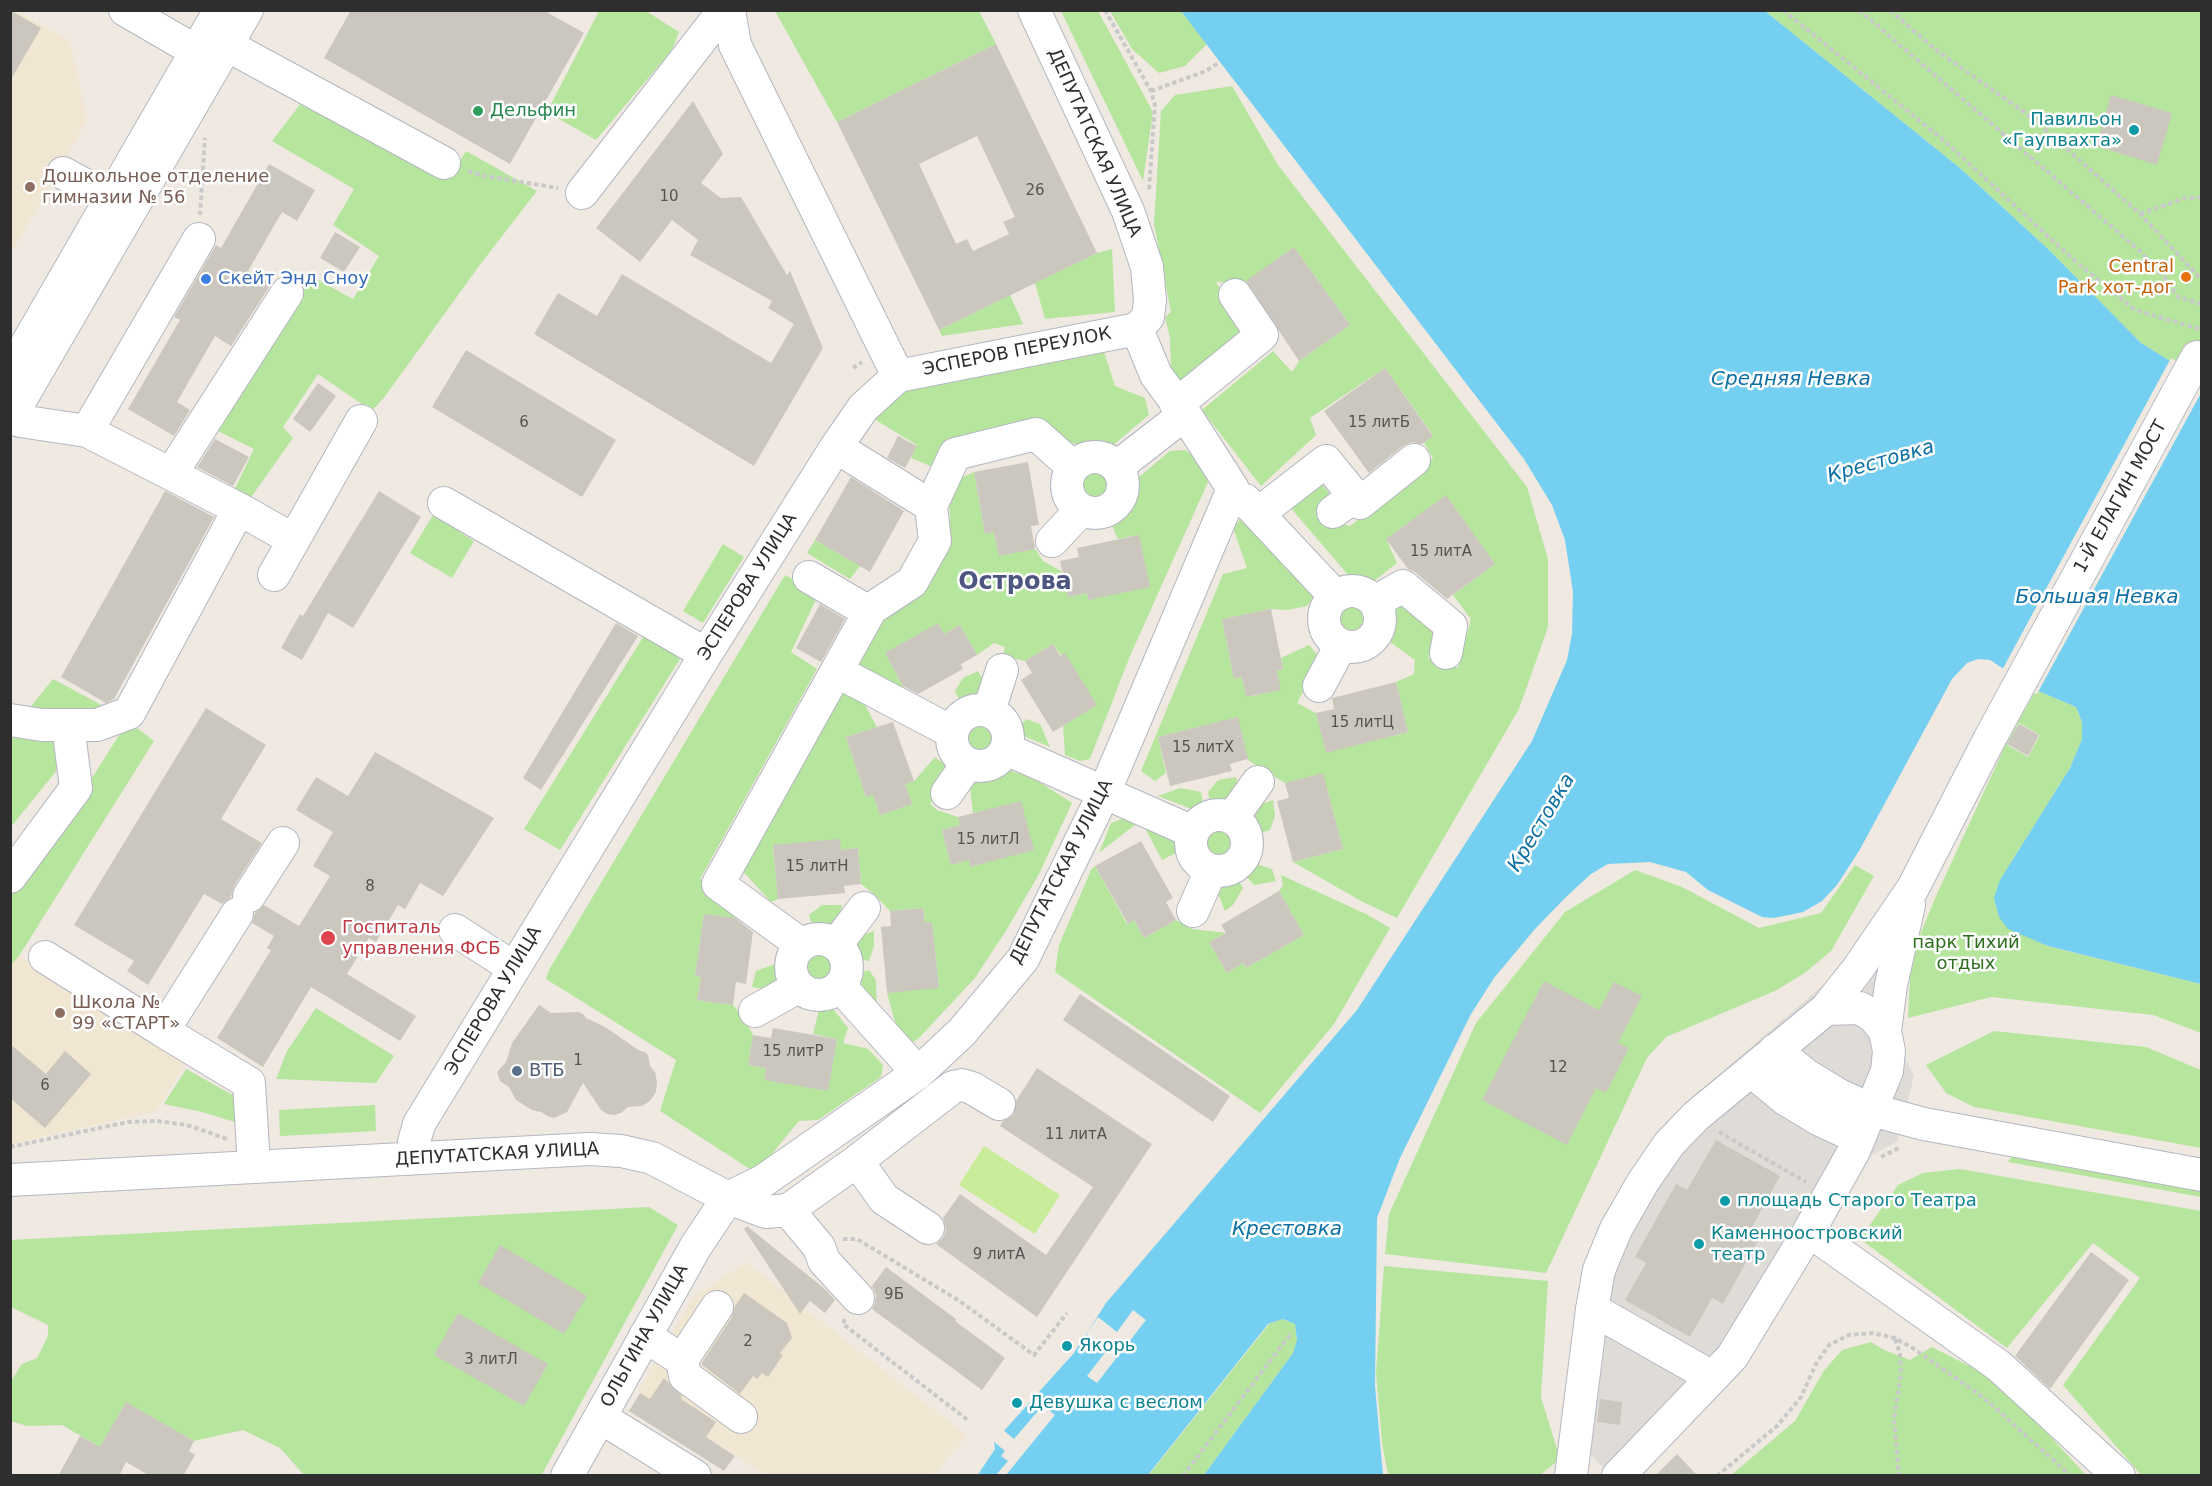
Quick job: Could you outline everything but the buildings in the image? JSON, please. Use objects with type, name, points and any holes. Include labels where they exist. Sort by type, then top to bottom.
[{"type":"street","points":[[125,10],[213,41],[444,163]]},
{"type":"street","points":[[10,373],[111,199],[213,41],[247,10]]},
{"type":"street","points":[[582,193],[726,10]]},
{"type":"street","points":[[726,10],[735,45],[898,376]]},
{"type":"street","name":"ДЕПУТАТСКАЯ УЛИЦА","points":[[1034,10],[1128,211],[1143,256],[1150,300],[1148,317],[1137,329]]},
{"type":"street","points":[[213,41],[11,418],[87,431],[240,509],[294,540]]},
{"type":"street","points":[[63,173],[111,199]]},
{"type":"street","points":[[87,431],[199,239]]},
{"type":"street","points":[[171,474],[287,293]]},
{"type":"street","points":[[1117,467],[1262,335],[1235,294]]},
{"type":"street","points":[[1137,329],[1156,375],[1233,489],[1259,513],[1335,596]]},
{"type":"street","name":"ЭСПЕРОВ ПЕРЕУЛОК","points":[[898,376],[1137,329]]},
{"type":"street","name":"1-Й ЕЛАГИН МОСТ","points":[[1913,888],[2199,343]]},
{"type":"street","name":"ЭСПЕРОВА УЛИЦА","points":[[414,1158],[414,1142],[419,1124],[706,654],[836,447],[863,408],[898,376]]},
{"type":"street","points":[[273,575],[361,421]]},
{"type":"street","points":[[802,945],[718,884],[838,672],[869,612],[912,582],[935,541],[931,506],[955,454],[1036,434],[1073,467]]},
{"type":"street","points":[[836,447],[931,506]]},
{"type":"street","points":[[1095,457],[1111,461],[1122,476],[1121,495],[1116,503],[1109,510],[1100,513],[1081,510],[1068,495],[1068,475],[1073,467],[1079,461],[1095,457]]},
{"type":"street","points":[[1259,513],[1326,461],[1344,504],[1360,503],[1414,460]]},
{"type":"street","name":"ДЕПУТАТСКАЯ УЛИЦА","points":[[10,1180],[254,1157],[414,1158],[590,1149],[621,1151],[652,1158],[728,1198],[763,1181],[918,1073],[962,1032],[1023,959],[1104,794],[1233,489]]},
{"type":"street","points":[[444,503],[706,654]]},
{"type":"street","points":[[10,720],[42,725],[97,725],[129,713],[240,509]]},
{"type":"street","points":[[1052,541],[1081,510]]},
{"type":"street","points":[[809,577],[869,612]]},
{"type":"street","points":[[1375,602],[1403,586],[1451,626],[1446,653]]},
{"type":"street","points":[[1352,590],[1369,596],[1375,602],[1380,618],[1375,635],[1360,646],[1341,645],[1327,632],[1324,612],[1328,603],[1335,596],[1352,590]]},
{"type":"street","points":[[1318,686],[1341,645]]},
{"type":"street","points":[[988,711],[1002,670]]},
{"type":"street","points":[[838,672],[952,732]]},
{"type":"street","points":[[988,711],[997,715],[1004,722],[1009,740],[1006,749],[994,763],[977,766],[968,764],[955,750],[952,732],[956,724],[970,712],[988,711]]},
{"type":"street","points":[[17,858],[76,788],[68,725]]},
{"type":"street","points":[[1006,749],[1193,832]]},
{"type":"street","points":[[947,793],[968,764]]},
{"type":"street","points":[[1232,818],[1258,782]]},
{"type":"street","points":[[1223,815],[1232,818],[1245,831],[1247,849],[1244,858],[1238,865],[1220,872],[1202,866],[1196,859],[1191,846],[1193,832],[1205,819],[1223,815]]},
{"type":"street","points":[[163,1031],[283,843]]},
{"type":"street","points":[[1192,911],[1211,870]]},
{"type":"street","points":[[1571,1476],[1599,1270],[1616,1229],[1643,1182],[1669,1144],[1696,1116],[1826,1009],[1857,970],[1913,888]]},
{"type":"street","points":[[1577,1437],[1621,1475],[1732,1357],[1829,1196],[1872,1110],[1887,1071],[1889,1051],[1885,1031],[1891,985],[1913,888]]},
{"type":"street","points":[[836,945],[864,908]]},
{"type":"street","points":[[454,930],[514,968]]},
{"type":"street","points":[[819,939],[836,945],[843,952],[847,970],[840,986],[833,992],[814,995],[798,987],[791,970],[795,952],[802,945],[810,940],[819,939]]},
{"type":"street","points":[[45,957],[249,1083],[254,1157]]},
{"type":"street","points":[[840,986],[918,1073]]},
{"type":"street","points":[[754,1011],[798,987]]},
{"type":"street","points":[[1826,1009],[1860,1008],[1873,1016],[1885,1031]]},
{"type":"street","points":[[1775,1050],[1806,1075],[1839,1095],[1872,1110],[1924,1124],[2202,1175]]},
{"type":"street","points":[[1751,1071],[1785,1099],[1820,1120],[1859,1138]]},
{"type":"street","points":[[728,1198],[766,1212],[788,1210],[857,1161],[952,1087],[962,1085],[972,1088],[999,1104]]},
{"type":"street","points":[[857,1161],[884,1199],[928,1228]]},
{"type":"street","name":"ОЛЬГИНА УЛИЦА","points":[[567,1476],[696,1246],[728,1198]]},
{"type":"street","points":[[788,1210],[819,1246],[824,1261],[858,1298]]},
{"type":"street","points":[[1809,1231],[2000,1366],[2119,1476]]},
{"type":"street","points":[[717,1307],[682,1360],[685,1376],[741,1417]]},
{"type":"street","points":[[1592,1309],[1712,1377]]},
{"type":"street","points":[[645,1336],[682,1360]]},
{"type":"street","points":[[600,1417],[695,1476]]},
{"type":"path","points":[[1105,10],[1151,91],[1155,105],[1156,123],[1149,192]]},
{"type":"path","points":[[1783,10],[1941,138],[2074,260],[2135,310],[2199,343]]},
{"type":"path","points":[[1859,10],[2141,252],[2178,297],[2202,304]]},
{"type":"path","points":[[1890,10],[1936,50],[2031,117],[2140,214],[2202,280]]},
{"type":"path","points":[[1151,91],[1206,71],[1220,62]]},
{"type":"path","points":[[199,239],[205,137]]},
{"type":"path","points":[[444,163],[485,176],[582,193]]},
{"type":"path","points":[[2140,214],[2185,198],[2202,197]]},
{"type":"path","points":[[1696,1116],[1703,1123],[1829,1196]]},
{"type":"path","points":[[10,1147],[128,1122],[157,1121],[187,1125],[254,1157]]},
{"type":"path","points":[[819,1246],[841,1239],[857,1239],[958,1300],[1034,1354],[1067,1313]]},
{"type":"path","points":[[858,1298],[843,1324],[969,1421]]},
{"type":"path","points":[[1183,1476],[1292,1332]]},
{"type":"path","points":[[1717,1476],[1777,1426],[1801,1396],[1817,1362],[1829,1345],[1849,1335],[1872,1333],[1895,1338],[1983,1397],[2071,1476]]},
{"type":"path","points":[[1895,1338],[1900,1353],[1901,1374],[1894,1418],[1899,1476]]},
{"type":"shaded area","name":"Дошкольное отделение гимназии № 56","points":[[16,10],[70,41],[87,120],[11,254],[10,11]]},
{"type":"shaded area","name":"площадь Старого Театра","points":[[1876,927],[1898,974],[1902,1050],[1914,1076],[1898,1141],[1872,1155],[1850,1175],[1739,1363],[1610,1475],[1566,1428],[1573,1324],[1597,1228],[1669,1120],[1848,964]]},
{"type":"shaded area","name":"Школа № 99 «СТАРТ»","points":[[19,956],[187,1061],[156,1111],[11,1144],[10,965]]},
{"type":"shaded area","points":[[746,1262],[967,1436],[933,1475],[765,1475],[638,1391],[693,1298]]},
{"type":"green space","points":[[599,11],[646,11],[679,32],[672,50],[596,140],[547,112]]},
{"type":"green space","points":[[775,11],[979,11],[996,44],[837,122]]},
{"type":"green space","points":[[1061,11],[1098,11],[1153,112],[1143,181]]},
{"type":"green space","points":[[1110,11],[1181,11],[1207,44],[1185,66],[1159,73],[1132,49]]},
{"type":"green space","points":[[1765,11],[2201,11],[2201,380],[2141,343],[2049,250],[1960,168]]},
{"type":"green space","points":[[1232,86],[1278,165],[1527,487],[1548,559],[1548,627],[1519,709],[1397,918],[1361,901],[1293,862],[1343,849],[1327,788],[1317,775],[1285,783],[1248,760],[1240,727],[1219,722],[1158,737],[1166,773],[1155,781],[1141,771],[1223,574],[1247,568],[1233,528],[1248,510],[1289,551],[1281,562],[1315,595],[1307,606],[1287,610],[1271,609],[1222,619],[1234,679],[1242,677],[1247,697],[1280,690],[1277,671],[1283,669],[1281,658],[1309,645],[1321,659],[1297,703],[1316,713],[1325,746],[1344,748],[1408,732],[1396,682],[1414,674],[1415,660],[1390,642],[1397,623],[1395,606],[1411,605],[1436,630],[1428,658],[1458,668],[1471,619],[1453,595],[1495,564],[1446,496],[1386,539],[1397,563],[1373,582],[1349,576],[1289,506],[1320,482],[1332,496],[1318,507],[1325,519],[1350,526],[1415,476],[1433,458],[1424,443],[1433,435],[1385,368],[1310,418],[1316,435],[1261,486],[1202,410],[1273,351],[1292,372],[1299,361],[1350,325],[1294,247],[1244,283],[1216,282],[1246,331],[1183,383],[1174,381],[1170,338],[1165,317],[1171,312],[1154,224],[1161,111],[1175,95]]},
{"type":"green space","points":[[305,98],[452,174],[466,151],[537,191],[372,411],[318,374],[283,427],[293,438],[247,503],[232,495],[254,449],[208,426],[307,274],[353,299],[379,256],[333,225],[354,189],[272,141]]},
{"type":"green space","points":[[1112,249],[1115,312],[1045,319],[1035,283],[1097,253]]},
{"type":"green space","points":[[1010,295],[1023,324],[942,336],[939,330]]},
{"type":"green space","points":[[1104,352],[1115,386],[1145,398],[1149,415],[1111,447],[1095,442],[1080,445],[1058,440],[935,468],[911,458],[917,445],[874,419],[891,390]]},
{"type":"green space","points":[[1186,450],[1201,464],[1208,482],[1130,656],[1090,759],[1080,761],[1065,755],[1063,726],[1096,705],[1053,644],[1025,661],[1003,656],[1005,647],[994,643],[977,655],[960,625],[944,634],[938,624],[885,653],[910,699],[856,669],[853,654],[937,557],[950,525],[949,493],[958,479],[974,472],[985,534],[994,532],[999,555],[1035,549],[1043,561],[1063,572],[1068,597],[1087,593],[1088,599],[1138,535],[1118,539],[1110,521],[1133,508],[1138,493],[1138,478],[1170,451]]},
{"type":"green space","points":[[1094,467],[1106,473],[1112,485],[1106,497],[1094,503],[1082,497],[1076,485],[1082,473]]},
{"type":"green space","points":[[433,515],[474,541],[452,578],[410,553]]},
{"type":"green space","points":[[815,540],[860,566],[850,579],[807,553]]},
{"type":"green space","points":[[723,544],[744,557],[703,623],[683,611]]},
{"type":"green space","points":[[785,575],[819,593],[791,652],[817,669],[700,879],[755,921],[704,914],[695,976],[701,977],[697,1000],[733,1005],[745,1019],[753,1035],[748,1065],[766,1068],[765,1080],[828,1090],[837,1039],[813,1034],[819,1010],[834,1010],[848,1028],[843,1043],[868,1049],[883,1065],[881,1077],[818,1120],[799,1121],[756,1173],[660,1111],[676,1060],[546,979],[549,970]]},
{"type":"green space","points":[[1352,603],[1364,608],[1369,620],[1364,632],[1352,637],[1340,632],[1335,620],[1340,608]]},
{"type":"green space","points":[[645,634],[687,648],[560,850],[524,829]]},
{"type":"green space","points":[[978,671],[985,683],[979,697],[961,703],[955,691],[963,678]]},
{"type":"green space","points":[[53,679],[107,708],[11,827],[11,714],[24,715]]},
{"type":"green space","name":"парк Тихий отдых","points":[[2036,690],[2076,707],[2082,722],[2082,739],[2070,768],[2000,880],[2047,946],[2201,984],[2201,1033],[2153,1015],[1991,997],[1908,1018],[1910,977],[1919,937],[2006,744]],"holes":[[[2019,723],[2040,735],[2028,757],[2007,745]]]},
{"type":"green space","points":[[844,692],[860,696],[877,727],[846,737],[866,797],[873,795],[880,815],[912,804],[905,784],[914,781],[935,757],[950,769],[930,804],[937,810],[958,817],[960,825],[942,830],[951,865],[969,860],[971,866],[1033,850],[1021,802],[973,813],[969,780],[1008,770],[1033,778],[1072,803],[1039,874],[975,978],[913,1042],[896,1025],[887,993],[939,987],[932,923],[925,923],[923,908],[890,911],[861,884],[858,848],[841,850],[773,846],[778,899],[771,902],[736,864],[830,696]]},
{"type":"green space","points":[[1026,719],[1040,724],[1050,747],[1021,735],[1019,727]]},
{"type":"green space","points":[[128,721],[154,741],[19,956],[11,965],[10,892],[66,819]]},
{"type":"green space","points":[[978,721],[990,726],[995,738],[990,750],[978,755],[966,750],[961,738],[966,726]]},
{"type":"green space","points":[[1236,777],[1238,788],[1230,802],[1221,800],[1210,802],[1208,792],[1218,780]]},
{"type":"green space","points":[[1180,788],[1201,792],[1203,804],[1194,810],[1158,796]]},
{"type":"green space","points":[[1273,800],[1275,816],[1270,830],[1260,833],[1251,817],[1259,805]]},
{"type":"green space","points":[[1125,818],[1137,823],[1099,853],[1111,823]]},
{"type":"green space","points":[[1220,826],[1232,831],[1237,843],[1232,855],[1220,860],[1208,855],[1203,843],[1208,831]]},
{"type":"green space","points":[[1145,828],[1176,840],[1180,851],[1162,860]]},
{"type":"green space","points":[[1256,864],[1272,869],[1276,881],[1254,885],[1245,875]]},
{"type":"green space","points":[[1855,865],[1874,876],[1831,951],[1806,972],[1777,990],[1666,1037],[1647,1058],[1546,1273],[1385,1254],[1389,1214],[1476,1023],[1565,912],[1635,870],[1682,887],[1759,928],[1821,913]]},
{"type":"green space","points":[[1095,866],[1127,924],[1134,920],[1144,938],[1176,920],[1192,929],[1226,933],[1209,942],[1227,973],[1243,963],[1246,968],[1304,935],[1279,891],[1283,885],[1281,875],[1366,914],[1390,928],[1334,1024],[1260,1113],[1055,972],[1059,945],[1091,870]]},
{"type":"green space","points":[[1239,881],[1243,888],[1233,905],[1225,911],[1217,891],[1221,883]]},
{"type":"green space","points":[[822,905],[842,905],[840,919],[831,931],[813,928],[809,915]]},
{"type":"green space","points":[[874,931],[874,946],[869,961],[857,959],[851,942],[855,938]]},
{"type":"green space","points":[[815,951],[827,956],[832,968],[827,980],[815,985],[803,980],[798,968],[803,956]]},
{"type":"green space","points":[[778,963],[780,981],[767,990],[752,987],[756,971]]},
{"type":"green space","points":[[869,970],[876,980],[877,1006],[860,988],[857,974]]},
{"type":"green space","points":[[316,1008],[394,1056],[376,1083],[276,1079],[287,1051]]},
{"type":"green space","points":[[1994,1031],[2146,1047],[2201,1070],[2201,1148],[1974,1107],[1946,1093],[1926,1065]]},
{"type":"green space","points":[[186,1069],[247,1103],[248,1126],[202,1112],[164,1104]]},
{"type":"green space","points":[[375,1105],[376,1131],[280,1136],[279,1110]]},
{"type":"green space","points":[[984,1146],[1060,1195],[1035,1234],[959,1185]]},
{"type":"green space","points":[[2014,1153],[2201,1185],[2201,1197],[2008,1162]]},
{"type":"green space","points":[[1960,1169],[2201,1211],[2201,1475],[2141,1475],[2063,1385],[2140,1278],[2093,1243],[2007,1348],[1860,1239],[1898,1185],[1923,1173]]},
{"type":"green space","points":[[649,1207],[678,1225],[541,1476],[304,1475],[280,1448],[243,1430],[194,1441],[126,1403],[100,1447],[62,1425],[27,1426],[11,1421],[11,1381],[22,1364],[37,1358],[48,1336],[48,1325],[11,1307],[10,1240]]},
{"type":"green space","points":[[1384,1266],[1548,1281],[1541,1397],[1560,1459],[1540,1475],[1388,1475],[1382,1443],[1376,1372]]},
{"type":"green space","points":[[1283,1319],[1295,1324],[1297,1341],[1293,1353],[1204,1475],[1148,1476],[1269,1324]]},
{"type":"green space","points":[[1871,1342],[1884,1350],[1910,1360],[1932,1347],[1999,1381],[2086,1475],[1730,1476],[1795,1421],[1823,1372],[1842,1350]]},
{"type":"water","name":"Средняя Невка","points":[[1181,11],[1765,11],[1960,168],[2049,250],[2141,343],[2201,380],[2201,984],[2048,946],[2008,929],[1999,917],[1994,898],[2000,880],[2070,768],[2082,739],[2082,722],[2076,707],[2036,690],[1990,660],[1978,659],[1967,663],[1952,679],[1859,851],[1837,885],[1822,901],[1803,912],[1774,918],[1762,917],[1708,890],[1686,872],[1650,862],[1608,864],[1591,874],[1566,897],[1535,929],[1494,978],[1471,1014],[1400,1158],[1377,1218],[1375,1386],[1383,1475],[1204,1475],[1293,1353],[1297,1340],[1295,1324],[1283,1319],[1268,1324],[1148,1475],[977,1476],[995,1449],[994,1442],[1074,1353],[1106,1303],[1357,1010],[1532,741],[1567,660],[1572,634],[1573,592],[1565,540],[1552,505],[1524,459]]},
{"type":"pier","points":[[2171,358],[2202,377],[2201,393],[2037,694],[2034,693],[2001,672]]},
{"type":"pier","points":[[1133,1310],[1146,1320],[1097,1383],[1087,1376],[1107,1350],[1086,1334],[1098,1317],[1117,1332]]},
{"type":"pier","points":[[1043,1405],[1055,1415],[1006,1475],[996,1475],[1008,1461],[1001,1456],[1005,1451],[994,1442],[1003,1430],[1014,1439]]},
{"type":"place","name":"Дельфин","points":[[478,111]]},
{"type":"place","name":"Павильон «Гаупвахта»","points":[[2134,130]]},
{"type":"place","name":"Дошкольное отделение гимназии № 56","points":[[30,187]]},
{"type":"place","name":"Central Park хот-дог","points":[[2186,277]]},
{"type":"place","name":"Скейт Энд Сноу","points":[[206,279]]},
{"type":"place","name":"Госпиталь управления ФСБ","points":[[328,938]]},
{"type":"place","name":"Школа № 99 «СТАРТ»","points":[[60,1013]]},
{"type":"place","name":"ВТБ","points":[[517,1071]]},
{"type":"place","name":"площадь Старого Театра","points":[[1725,1201]]},
{"type":"place","name":"Каменноостровский театр","points":[[1699,1244]]},
{"type":"place","name":"Якорь","points":[[1067,1346]]},
{"type":"place","name":"Девушка с веслом","points":[[1017,1403]]},
{"type":"district","name":"Острова","points":[[1015,583]]},
{"type":"water label","name":"Крестовка","points":[[1881,462]]},
{"type":"water label","name":"Большая Невка","points":[[2097,598]]},
{"type":"water label","name":"Крестовка","points":[[1542,823]]},
{"type":"water label","name":"Крестовка","points":[[1287,1230]]}]
